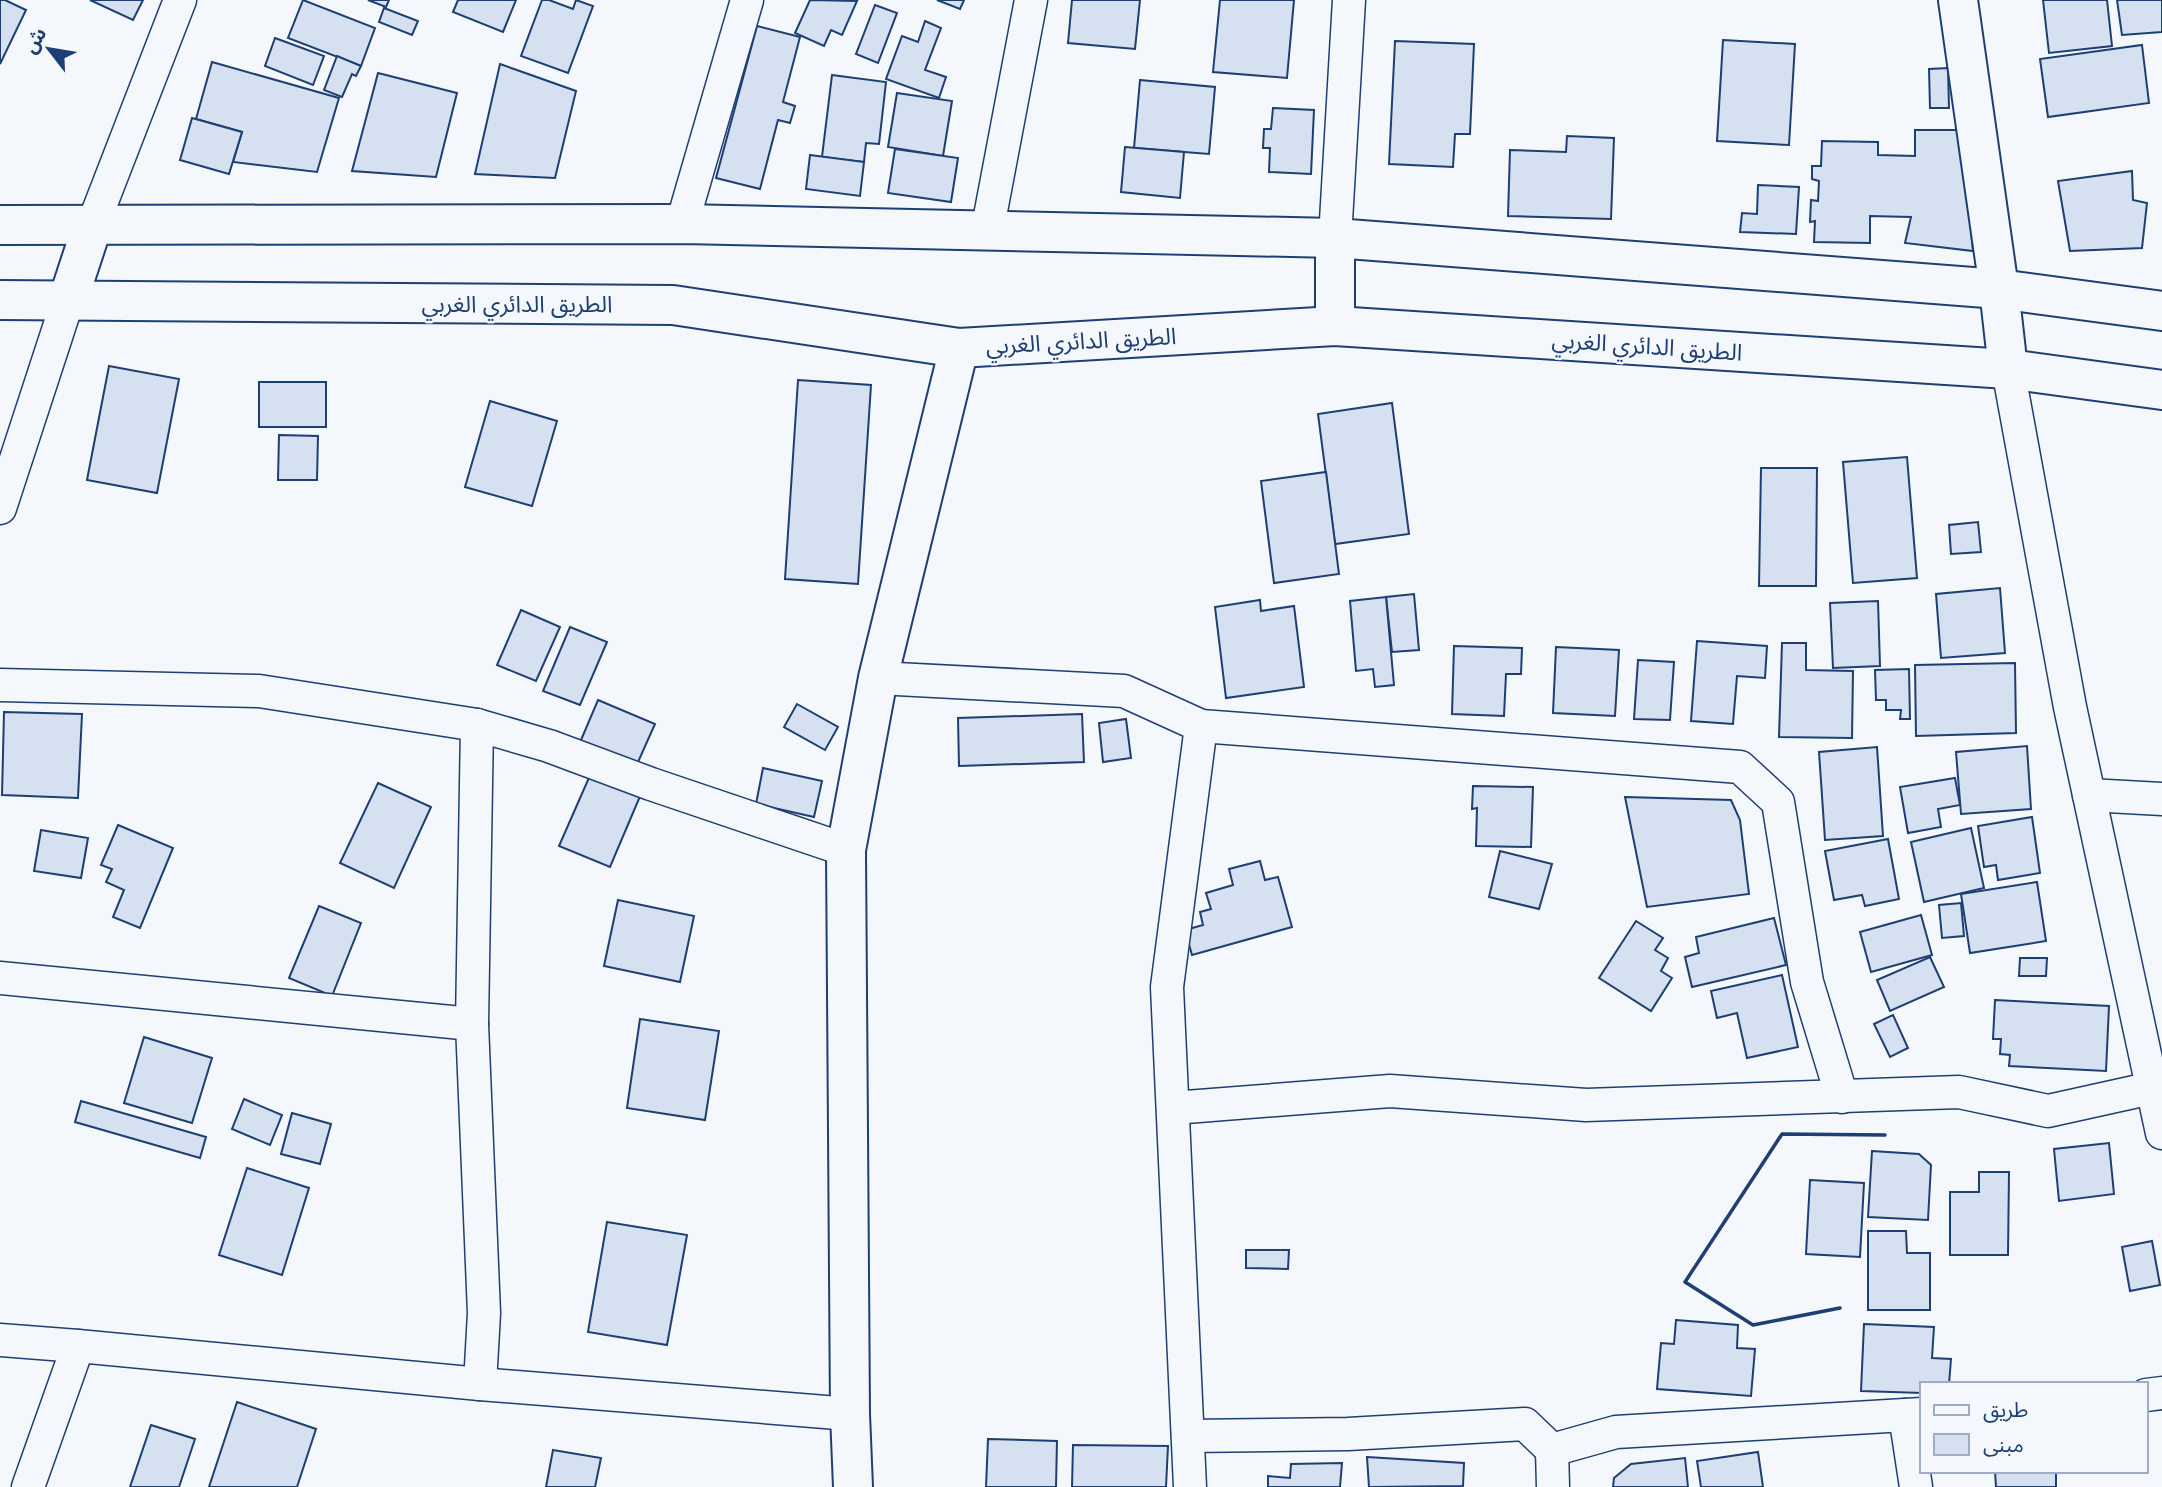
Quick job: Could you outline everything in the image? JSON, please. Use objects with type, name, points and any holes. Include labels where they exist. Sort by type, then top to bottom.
[{"type":"main road","points":[[1958,0],[2008,369]]},
{"type":"main road","points":[[0,225],[92,227],[682,224],[1335,238],[1999,289],[2162,311]]},
{"type":"main road","points":[[68,300],[92,227]]},
{"type":"main road","points":[[1335,238],[1335,326]]},
{"type":"main road","name":"الطريق الدائري الغربي","points":[[0,300],[673,305],[959,348],[1335,326],[2008,369],[2162,390]]},
{"type":"main road","points":[[853,1487],[850,1414],[846,850],[878,678],[959,348]]},
{"type":"street","points":[[92,227],[180,0]]},
{"type":"street","points":[[682,224],[747,0]]},
{"type":"street","points":[[987,232],[1031,0]]},
{"type":"street","points":[[1335,238],[1349,0]]},
{"type":"street","points":[[0,508],[68,300]]},
{"type":"street","points":[[2008,369],[2070,707],[2162,1133]]},
{"type":"street","points":[[878,678],[1124,691],[1201,726],[1740,767],[1778,802],[1807,982],[1842,1097]]},
{"type":"street","points":[[0,685],[259,691],[477,725],[549,747],[846,850]]},
{"type":"street","points":[[477,725],[472,1024],[484,1313],[480,1384]]},
{"type":"street","points":[[1191,1487],[1167,987],[1201,726]]},
{"type":"street","points":[[2089,795],[2162,799]]},
{"type":"street","points":[[0,978],[472,1024]]},
{"type":"street","points":[[1173,1108],[1390,1091],[1586,1105],[1959,1092],[2048,1111],[2152,1088]]},
{"type":"street","points":[[0,1340],[480,1384],[850,1414]]},
{"type":"street","points":[[28,1487],[78,1346]]},
{"type":"street","points":[[1552,1450],[1616,1432],[1914,1415],[1916,1487]]},
{"type":"street","points":[[1188,1436],[1348,1434],[1525,1424],[1552,1450],[1553,1487]]},
{"type":"building","points":[[0,0],[26,10],[0,64]]},
{"type":"building","points":[[90,0],[143,0],[133,20]]},
{"type":"building","points":[[303,0],[375,28],[361,66],[288,38]]},
{"type":"building","points":[[368,0],[389,0],[386,7]]},
{"type":"building","points":[[458,0],[516,0],[503,32],[453,12]]},
{"type":"building","points":[[542,0],[573,9],[576,0],[593,6],[568,73],[521,56]]},
{"type":"building","points":[[810,0],[857,1],[842,35],[831,30],[824,46],[795,33]]},
{"type":"building","points":[[937,0],[964,0],[960,9]]},
{"type":"building","points":[[1072,0],[1140,0],[1135,49],[1068,43]]},
{"type":"building","points":[[1220,0],[1294,0],[1287,78],[1213,72]]},
{"type":"building","points":[[2043,0],[2107,0],[2112,46],[2049,53]]},
{"type":"building","points":[[2117,0],[2162,0],[2162,32],[2122,35]]},
{"type":"building","points":[[875,5],[897,13],[878,63],[856,54]]},
{"type":"building","points":[[384,8],[418,21],[412,35],[379,22]]},
{"type":"building","points":[[925,21],[941,28],[925,70],[946,77],[939,98],[886,79],[902,36],[918,42]]},
{"type":"building","points":[[757,26],[800,37],[783,102],[795,106],[790,123],[778,120],[760,189],[716,178]]},
{"type":"building","points":[[275,38],[324,56],[313,85],[265,66]]},
{"type":"building","points":[[1723,40],[1795,44],[1789,145],[1717,141]]},
{"type":"building","points":[[1395,41],[1474,44],[1470,134],[1455,134],[1453,167],[1389,164]]},
{"type":"building","points":[[2142,45],[2149,103],[2048,117],[2040,59]]},
{"type":"building","points":[[337,56],[361,66],[356,76],[352,74],[342,97],[324,90]]},
{"type":"building","points":[[212,62],[339,98],[317,172],[233,162],[242,132],[196,119]]},
{"type":"building","points":[[500,64],[576,91],[555,178],[475,174]]},
{"type":"building","points":[[1948,68],[1949,108],[1930,108],[1929,69]]},
{"type":"building","points":[[378,73],[457,93],[436,177],[352,171]]},
{"type":"building","points":[[832,75],[886,82],[879,144],[866,143],[864,162],[822,157]]},
{"type":"building","points":[[1140,80],[1215,87],[1209,154],[1134,148]]},
{"type":"building","points":[[897,93],[952,101],[943,156],[888,147]]},
{"type":"building","points":[[1273,108],[1314,110],[1311,174],[1269,172],[1270,148],[1263,148],[1264,129],[1271,129]]},
{"type":"building","points":[[192,118],[242,132],[229,174],[180,160]]},
{"type":"building","points":[[1915,130],[1961,130],[1973,251],[1905,243],[1911,217],[1870,216],[1870,243],[1814,242],[1815,221],[1810,222],[1811,200],[1818,201],[1819,181],[1812,179],[1812,166],[1821,166],[1822,141],[1878,142],[1878,155],[1915,156]]},
{"type":"building","points":[[1567,136],[1614,138],[1611,219],[1508,216],[1510,150],[1566,152]]},
{"type":"building","points":[[1125,147],[1184,152],[1180,198],[1121,192]]},
{"type":"building","points":[[895,149],[958,158],[951,202],[888,193]]},
{"type":"building","points":[[810,155],[864,162],[860,196],[806,189]]},
{"type":"building","points":[[2132,171],[2133,200],[2147,203],[2142,248],[2070,251],[2058,181]]},
{"type":"building","points":[[1758,185],[1799,187],[1796,234],[1740,232],[1742,213],[1757,214]]},
{"type":"building","points":[[109,366],[179,379],[157,493],[87,480]]},
{"type":"building","points":[[798,380],[871,385],[858,584],[785,579]]},
{"type":"building","points":[[259,382],[326,382],[326,427],[259,427]]},
{"type":"building","points":[[490,401],[557,421],[532,506],[465,487]]},
{"type":"building","points":[[1392,403],[1409,534],[1335,544],[1318,414]]},
{"type":"building","points":[[279,435],[318,436],[317,480],[278,480]]},
{"type":"building","points":[[1907,457],[1917,578],[1853,583],[1843,462]]},
{"type":"building","points":[[1761,468],[1817,468],[1816,586],[1759,586]]},
{"type":"building","points":[[1326,472],[1339,574],[1274,583],[1261,481]]},
{"type":"building","points":[[1978,522],[1981,552],[1951,554],[1949,525]]},
{"type":"building","points":[[2000,588],[2005,653],[1941,658],[1936,594]]},
{"type":"building","points":[[1414,594],[1419,650],[1392,652],[1386,597]]},
{"type":"building","points":[[1386,597],[1394,685],[1375,687],[1373,669],[1356,671],[1350,601]]},
{"type":"building","points":[[1260,600],[1261,611],[1294,606],[1304,687],[1226,698],[1215,607]]},
{"type":"building","points":[[1878,601],[1880,666],[1833,668],[1830,603]]},
{"type":"building","points":[[521,610],[560,627],[536,681],[497,665]]},
{"type":"building","points":[[570,627],[607,642],[580,705],[543,691]]},
{"type":"building","points":[[1697,641],[1767,646],[1765,678],[1737,676],[1733,724],[1691,721]]},
{"type":"building","points":[[1782,643],[1806,643],[1806,670],[1853,671],[1852,738],[1779,737]]},
{"type":"building","points":[[1454,646],[1522,648],[1521,674],[1506,674],[1504,716],[1452,714]]},
{"type":"building","points":[[1556,647],[1619,650],[1615,716],[1553,713]]},
{"type":"building","points":[[1638,660],[1674,662],[1670,720],[1634,719]]},
{"type":"building","points":[[2015,663],[2016,733],[1916,736],[1915,665]]},
{"type":"building","points":[[1909,669],[1910,719],[1900,719],[1901,710],[1886,710],[1886,700],[1876,700],[1875,670]]},
{"type":"building","points":[[598,700],[655,724],[634,771],[578,747]]},
{"type":"building","points":[[797,704],[838,727],[825,750],[784,727]]},
{"type":"building","points":[[4,712],[82,714],[78,798],[2,795]]},
{"type":"building","points":[[1082,714],[1084,762],[959,766],[958,718]]},
{"type":"building","points":[[1126,719],[1131,758],[1103,762],[1099,723]]},
{"type":"building","points":[[2027,746],[2031,809],[1961,814],[1956,752]]},
{"type":"building","points":[[1877,747],[1883,836],[1825,840],[1819,752]]},
{"type":"building","points":[[763,768],[822,781],[814,817],[756,804]]},
{"type":"building","points":[[591,773],[641,794],[610,867],[559,846]]},
{"type":"building","points":[[1955,778],[1960,805],[1938,809],[1941,827],[1908,833],[1900,787]]},
{"type":"building","points":[[378,783],[431,807],[394,888],[340,863]]},
{"type":"building","points":[[1473,786],[1533,787],[1531,847],[1476,846],[1477,808],[1472,809]]},
{"type":"building","points":[[1625,797],[1731,800],[1740,820],[1749,894],[1647,907]]},
{"type":"building","points":[[2032,817],[2040,873],[1998,880],[1996,865],[1984,867],[1978,826]]},
{"type":"building","points":[[118,825],[173,848],[140,928],[113,917],[124,890],[106,882],[112,869],[101,865]]},
{"type":"building","points":[[1971,828],[1984,888],[1924,902],[1911,842]]},
{"type":"building","points":[[41,830],[88,838],[81,878],[34,871]]},
{"type":"building","points":[[1888,839],[1899,899],[1865,906],[1862,895],[1834,900],[1825,851]]},
{"type":"building","points":[[1500,851],[1552,864],[1539,909],[1489,897]]},
{"type":"building","points":[[1260,861],[1265,880],[1278,877],[1292,927],[1192,955],[1185,930],[1203,925],[1200,912],[1211,909],[1206,893],[1233,885],[1229,869]]},
{"type":"building","points":[[2037,882],[2046,941],[1970,953],[1961,894]]},
{"type":"building","points":[[618,900],[694,916],[680,982],[604,966]]},
{"type":"building","points":[[1961,903],[1964,936],[1942,938],[1939,905]]},
{"type":"building","points":[[319,906],[361,923],[332,996],[289,978]]},
{"type":"building","points":[[1921,915],[1932,955],[1871,972],[1860,932]]},
{"type":"building","points":[[1774,918],[1786,965],[1692,987],[1685,957],[1699,953],[1696,937]]},
{"type":"building","points":[[1636,921],[1663,938],[1655,950],[1668,958],[1661,971],[1672,978],[1651,1011],[1599,978]]},
{"type":"building","points":[[1930,957],[1944,987],[1890,1011],[1877,980]]},
{"type":"building","points":[[2020,958],[2047,958],[2046,976],[2019,976]]},
{"type":"building","points":[[1782,975],[1798,1047],[1747,1058],[1737,1013],[1717,1018],[1711,991]]},
{"type":"building","points":[[1995,1000],[2109,1006],[2106,1071],[2009,1066],[2010,1055],[2000,1054],[2001,1039],[1993,1039]]},
{"type":"building","points":[[1893,1015],[1908,1048],[1890,1057],[1874,1024]]},
{"type":"building","points":[[640,1019],[719,1031],[705,1120],[627,1108]]},
{"type":"building","points":[[144,1037],[212,1058],[192,1123],[124,1103]]},
{"type":"building","points":[[244,1099],[282,1115],[270,1145],[232,1129]]},
{"type":"building","points":[[81,1101],[206,1137],[200,1158],[75,1122]]},
{"type":"building","points":[[292,1113],[331,1124],[320,1164],[281,1154]]},
{"type":"building","points":[[2109,1143],[2114,1194],[2059,1201],[2054,1149]]},
{"type":"building","points":[[1872,1151],[1919,1154],[1931,1165],[1928,1220],[1868,1217]]},
{"type":"building","points":[[247,1168],[309,1188],[282,1275],[219,1255]]},
{"type":"building","points":[[1979,1172],[2009,1172],[2008,1255],[1950,1255],[1950,1192],[1979,1192]]},
{"type":"building","points":[[1810,1180],[1864,1183],[1860,1257],[1806,1254]]},
{"type":"building","points":[[607,1222],[687,1235],[667,1345],[588,1332]]},
{"type":"building","points":[[1868,1231],[1906,1231],[1907,1253],[1930,1253],[1930,1310],[1868,1310]]},
{"type":"building","points":[[2152,1241],[2160,1285],[2130,1291],[2122,1247]]},
{"type":"building","points":[[1246,1250],[1289,1250],[1288,1269],[1246,1268]]},
{"type":"building","points":[[1676,1320],[1738,1325],[1737,1348],[1755,1349],[1751,1396],[1657,1389],[1661,1343],[1674,1344]]},
{"type":"building","points":[[1864,1324],[1934,1327],[1932,1358],[1951,1359],[1949,1382],[1920,1382],[1920,1393],[1861,1391]]},
{"type":"building","points":[[237,1402],[316,1429],[297,1487],[209,1487]]},
{"type":"building","points":[[151,1425],[195,1439],[179,1487],[130,1487]]},
{"type":"building","points":[[988,1439],[1057,1441],[1056,1487],[986,1487]]},
{"type":"building","points":[[1073,1445],[1168,1446],[1166,1487],[1072,1487]]},
{"type":"building","points":[[553,1450],[601,1458],[595,1487],[546,1487]]},
{"type":"building","points":[[1758,1452],[1763,1487],[1701,1487],[1697,1461]]},
{"type":"building","points":[[1367,1457],[1464,1463],[1463,1486],[1369,1487]]},
{"type":"building","points":[[1685,1458],[1688,1487],[1613,1487],[1614,1478],[1631,1464]]},
{"type":"building","points":[[1342,1463],[1340,1487],[1268,1487],[1268,1476],[1290,1478],[1291,1464]]},
{"type":"building","points":[[1995,1473],[2056,1473],[2056,1487],[1996,1487]]},
{"type":"wall","points":[[1840,1308],[1753,1325],[1685,1282],[1782,1134],[1885,1135]]}]
